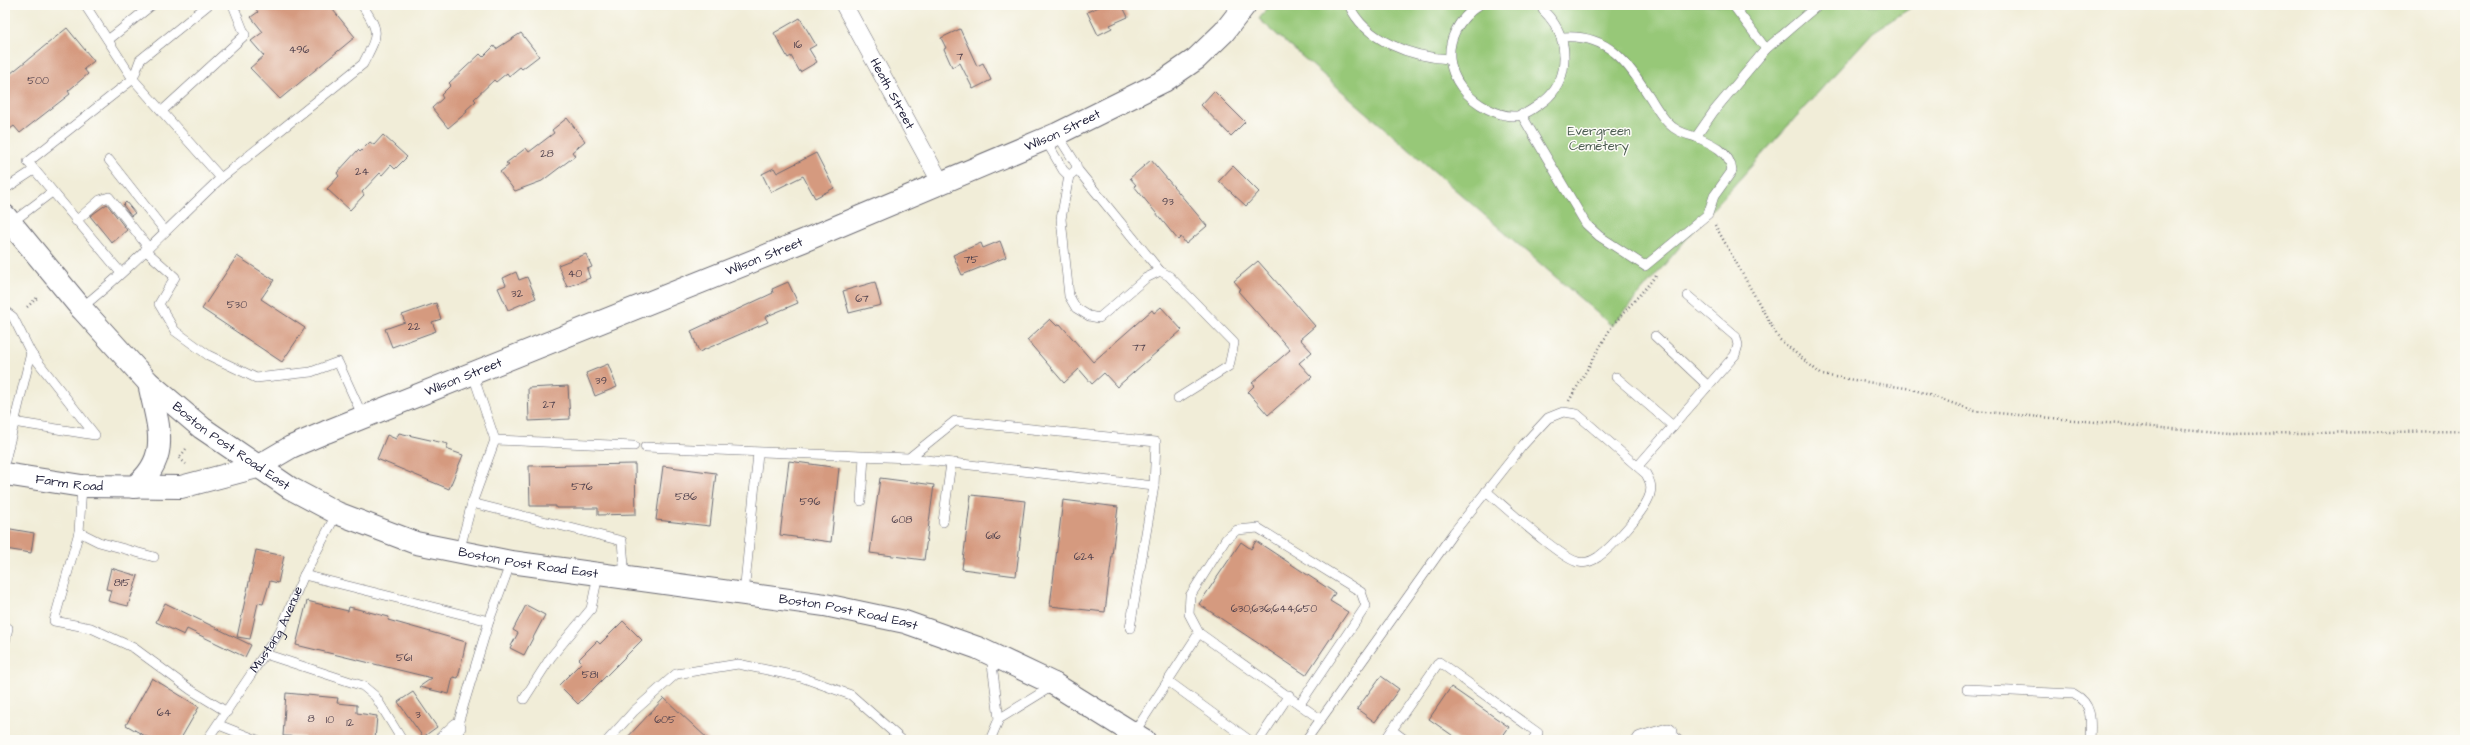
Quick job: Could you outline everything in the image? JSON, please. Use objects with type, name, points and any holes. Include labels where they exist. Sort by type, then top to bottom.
[{"type":"main road","name":"Wilson Street","points":[[257,467],[291,447],[363,417],[722,273],[1051,137],[1164,81],[1190,64],[1224,32],[1245,5]]},
{"type":"main road","name":"Boston Post Road East","points":[[10,226],[149,383],[202,428],[257,467],[290,488],[337,513],[416,542],[511,562],[825,605],[905,622],[991,654],[1054,684],[1139,737]]},
{"type":"main road","points":[[134,487],[145,478],[156,464],[161,445],[149,383]]},
{"type":"main road","name":"Farm Road","points":[[5,474],[82,486],[181,487],[257,467]]},
{"type":"street","name":"Heath Street","points":[[844,5],[941,183]]},
{"type":"street","points":[[443,740],[457,727]]},
{"type":"street","points":[[1641,740],[1673,736]]},
{"type":"lane","points":[[85,5],[133,79],[220,178]]},
{"type":"lane","points":[[108,40],[152,5]]},
{"type":"lane","points":[[120,273],[28,162],[133,79],[140,60],[208,5]]},
{"type":"lane","points":[[162,111],[245,35],[233,5]]},
{"type":"lane","points":[[82,308],[220,178],[363,64],[377,37],[374,23],[362,5]]},
{"type":"lane","points":[[1349,5],[1355,17],[1378,37],[1394,46],[1425,56],[1449,59]]},
{"type":"lane","points":[[1479,5],[1468,13],[1455,30],[1451,38],[1449,59],[1456,81],[1474,101],[1494,112],[1506,115],[1521,114],[1543,102],[1554,91],[1561,78],[1564,62],[1563,37],[1553,20],[1542,7]]},
{"type":"lane","points":[[1733,5],[1766,49]]},
{"type":"lane","points":[[1696,137],[1714,111],[1766,49],[1818,5]]},
{"type":"lane","points":[[1521,114],[1586,224],[1599,236],[1645,266],[1708,214],[1714,196],[1732,171],[1731,162],[1719,149],[1696,137],[1682,132],[1664,119],[1621,56],[1609,47],[1576,36],[1563,37]]},
{"type":"lane","points":[[1051,137],[1076,164],[1077,169],[1160,271],[1169,276],[1234,343],[1229,366],[1178,398]]},
{"type":"lane","points":[[1051,137],[1063,170],[1069,176]]},
{"type":"lane","points":[[109,160],[165,231]]},
{"type":"lane","points":[[1077,169],[1069,176],[1061,219],[1069,296],[1076,308],[1089,316],[1099,318],[1146,278],[1160,271]]},
{"type":"lane","points":[[5,189],[34,170]]},
{"type":"lane","points":[[10,226],[52,192]]},
{"type":"lane","points":[[76,221],[100,200],[109,197],[146,249],[175,277],[158,304],[175,331],[208,356],[256,378],[311,372],[338,362],[363,417]]},
{"type":"lane","points":[[1638,466],[1735,355],[1738,345],[1736,337],[1688,296]]},
{"type":"lane","points":[[5,311],[13,317],[31,353],[95,434],[9,423]]},
{"type":"lane","points":[[1655,336],[1708,386]]},
{"type":"lane","points":[[5,461],[9,423],[31,353]]},
{"type":"lane","points":[[459,552],[472,503],[495,440],[472,372]]},
{"type":"lane","points":[[1616,377],[1673,426]]},
{"type":"lane","points":[[1306,740],[1454,532],[1486,491],[1535,430],[1548,418],[1563,412],[1581,417],[1638,466],[1651,482],[1647,501],[1602,554],[1592,560],[1582,563],[1566,556],[1486,491]]},
{"type":"lane","points":[[909,458],[955,421],[1156,442],[1154,486],[1130,628]]},
{"type":"lane","points":[[495,440],[634,446]]},
{"type":"lane","points":[[644,448],[909,458],[1154,486]]},
{"type":"lane","points":[[744,594],[758,453]]},
{"type":"lane","points":[[861,501],[864,457]]},
{"type":"lane","points":[[943,522],[951,463]]},
{"type":"lane","points":[[82,486],[79,532],[54,621],[91,628],[134,648],[191,690],[227,712]]},
{"type":"lane","points":[[472,503],[622,541],[625,578]]},
{"type":"lane","name":"Mustang Avenue","points":[[207,740],[219,725],[280,631],[304,575],[337,513]]},
{"type":"lane","points":[[1300,704],[1366,606],[1361,592],[1258,528],[1237,530],[1226,539],[1190,596],[1189,614],[1199,633],[1289,695],[1300,704],[1320,719]]},
{"type":"lane","points":[[79,532],[98,542],[154,557]]},
{"type":"lane","points":[[457,727],[489,621],[511,562]]},
{"type":"lane","points":[[304,575],[489,621]]},
{"type":"lane","points":[[524,699],[551,656],[591,609],[598,575]]},
{"type":"lane","points":[[5,627],[8,628],[5,642]]},
{"type":"lane","points":[[1139,737],[1168,680],[1199,633]]},
{"type":"lane","points":[[265,654],[363,686],[375,696],[402,740]]},
{"type":"lane","points":[[990,740],[999,719],[991,654]]},
{"type":"lane","points":[[1385,740],[1439,662],[1538,733],[1532,740]]},
{"type":"lane","points":[[608,740],[634,711],[676,674],[738,664],[801,677],[851,695],[902,740]]},
{"type":"lane","points":[[1168,680],[1249,740]]},
{"type":"lane","points":[[999,719],[1054,684]]},
{"type":"lane","points":[[1967,690],[2074,694],[2084,700],[2089,707],[2090,740]]},
{"type":"lane","points":[[1259,740],[1289,695]]},
{"type":"lane","points":[[219,725],[257,740]]},
{"type":"lane","points":[[1392,730],[1405,740]]},
{"type":"path","points":[[1708,214],[1779,339],[1822,375],[1912,389],[1975,412],[2228,434],[2465,430]]},
{"type":"path","points":[[1563,412],[1612,326],[1658,273]]},
{"type":"path","points":[[27,307],[37,298]]},
{"type":"path","points":[[186,450],[179,458],[186,464]]},
{"type":"green space","name":"Evergreen Cemetery","points":[[1270,5],[1915,5],[1873,32],[1708,214],[1612,326],[1259,19]]},
{"type":"building","points":[[253,5],[329,5],[355,37],[280,99],[250,68],[264,56],[251,41],[263,32],[251,17],[258,12]]},
{"type":"building","points":[[1103,5],[1122,5],[1128,17],[1110,25],[1112,28],[1098,35],[1087,12]]},
{"type":"building","points":[[800,18],[816,45],[809,49],[817,62],[800,72],[791,56],[788,58],[774,33]]},
{"type":"building","points":[[67,28],[94,61],[84,69],[88,74],[68,91],[70,94],[20,133],[14,126],[5,133],[5,78]]},
{"type":"building","points":[[960,29],[977,66],[983,63],[991,80],[973,89],[960,63],[952,67],[941,38]]},
{"type":"building","points":[[521,33],[539,56],[522,69],[520,67],[509,76],[507,73],[496,82],[494,80],[474,99],[476,101],[466,110],[467,112],[448,128],[432,108],[443,98],[441,95],[451,85],[449,83],[480,54],[483,57],[494,46],[496,49]]},
{"type":"building","points":[[1214,91],[1245,122],[1231,136],[1201,105]]},
{"type":"building","points":[[567,118],[585,141],[572,152],[575,156],[542,181],[515,191],[500,172],[509,165],[506,163],[526,148],[529,152],[554,133],[552,130]]},
{"type":"building","points":[[383,135],[407,157],[395,169],[391,165],[382,175],[380,173],[362,192],[364,195],[350,210],[327,189],[339,176],[337,173],[358,150],[360,152],[370,142],[374,145]]},
{"type":"building","points":[[816,153],[834,188],[815,198],[803,176],[771,192],[762,174],[774,168],[777,173]]},
{"type":"building","points":[[1151,160],[1207,226],[1186,244],[1181,237],[1178,240],[1134,186],[1136,185],[1130,178]]},
{"type":"building","points":[[1233,166],[1259,192],[1246,206],[1219,181]]},
{"type":"building","points":[[126,202],[135,213],[131,216],[123,205]]},
{"type":"building","points":[[107,204],[127,230],[112,243],[90,216]]},
{"type":"building","points":[[1000,241],[1006,257],[962,275],[953,255],[981,243],[983,248]]},
{"type":"building","points":[[586,254],[592,267],[587,269],[590,278],[567,287],[558,265]]},
{"type":"building","points":[[237,256],[274,280],[261,299],[305,328],[282,362],[202,309]]},
{"type":"building","points":[[1258,261],[1315,326],[1300,339],[1312,352],[1299,363],[1312,377],[1268,415],[1248,392],[1255,385],[1252,383],[1290,350],[1238,291],[1241,289],[1234,281]]},
{"type":"building","points":[[516,272],[519,280],[527,277],[536,298],[508,310],[498,288],[506,285],[503,278]]},
{"type":"building","points":[[788,282],[798,303],[765,317],[768,322],[699,352],[691,331],[773,293],[772,289]]},
{"type":"building","points":[[875,282],[881,305],[849,313],[843,291]]},
{"type":"building","points":[[436,303],[441,319],[432,322],[436,331],[392,347],[385,329],[405,322],[402,315]]},
{"type":"building","points":[[1161,307],[1182,330],[1117,387],[1104,373],[1092,384],[1079,369],[1064,383],[1027,340],[1050,319],[1057,326],[1060,324],[1093,362],[1152,310],[1154,313]]},
{"type":"building","points":[[608,364],[617,387],[595,396],[586,373]]},
{"type":"building","points":[[568,386],[570,419],[529,421],[528,388]]},
{"type":"building","points":[[399,433],[448,444],[446,449],[463,455],[449,489],[377,459],[387,435],[396,439]]},
{"type":"building","points":[[789,461],[839,468],[831,542],[780,535]]},
{"type":"building","points":[[635,464],[636,514],[598,515],[598,508],[556,508],[556,506],[530,506],[529,466]]},
{"type":"building","points":[[663,466],[716,473],[710,526],[656,520]]},
{"type":"building","points":[[880,478],[934,485],[924,560],[870,553]]},
{"type":"building","points":[[971,495],[1025,501],[1016,576],[962,569]]},
{"type":"building","points":[[1063,500],[1118,507],[1105,612],[1050,606]]},
{"type":"building","points":[[5,528],[34,533],[31,553],[5,549]]},
{"type":"building","points":[[1256,541],[1335,593],[1330,601],[1348,612],[1306,675],[1199,604],[1241,542],[1251,549]]},
{"type":"building","points":[[256,550],[284,556],[278,583],[270,581],[263,604],[258,603],[250,639],[237,637]]},
{"type":"building","points":[[111,568],[138,576],[128,606],[108,601],[111,590],[106,589]]},
{"type":"building","points":[[307,601],[348,611],[349,607],[389,617],[388,620],[466,642],[458,678],[453,677],[449,694],[419,687],[432,678],[296,645]]},
{"type":"building","points":[[165,603],[251,645],[245,657],[187,629],[184,635],[156,622]]},
{"type":"building","points":[[526,605],[545,615],[524,655],[510,648],[518,633],[513,630]]},
{"type":"building","points":[[623,621],[642,640],[578,704],[559,685],[582,662],[579,659],[597,641],[600,644]]},
{"type":"building","points":[[1381,676],[1399,689],[1375,722],[1357,709]]},
{"type":"building","points":[[152,678],[199,707],[180,740],[152,740],[126,725]]},
{"type":"building","points":[[1451,687],[1509,727],[1500,740],[1459,740],[1429,719]]},
{"type":"building","points":[[413,692],[437,727],[423,737],[398,702]]},
{"type":"building","points":[[286,693],[338,698],[337,703],[357,705],[357,713],[377,716],[375,740],[304,740],[304,737],[283,736]]},
{"type":"building","points":[[664,698],[709,740],[625,740]]}]
